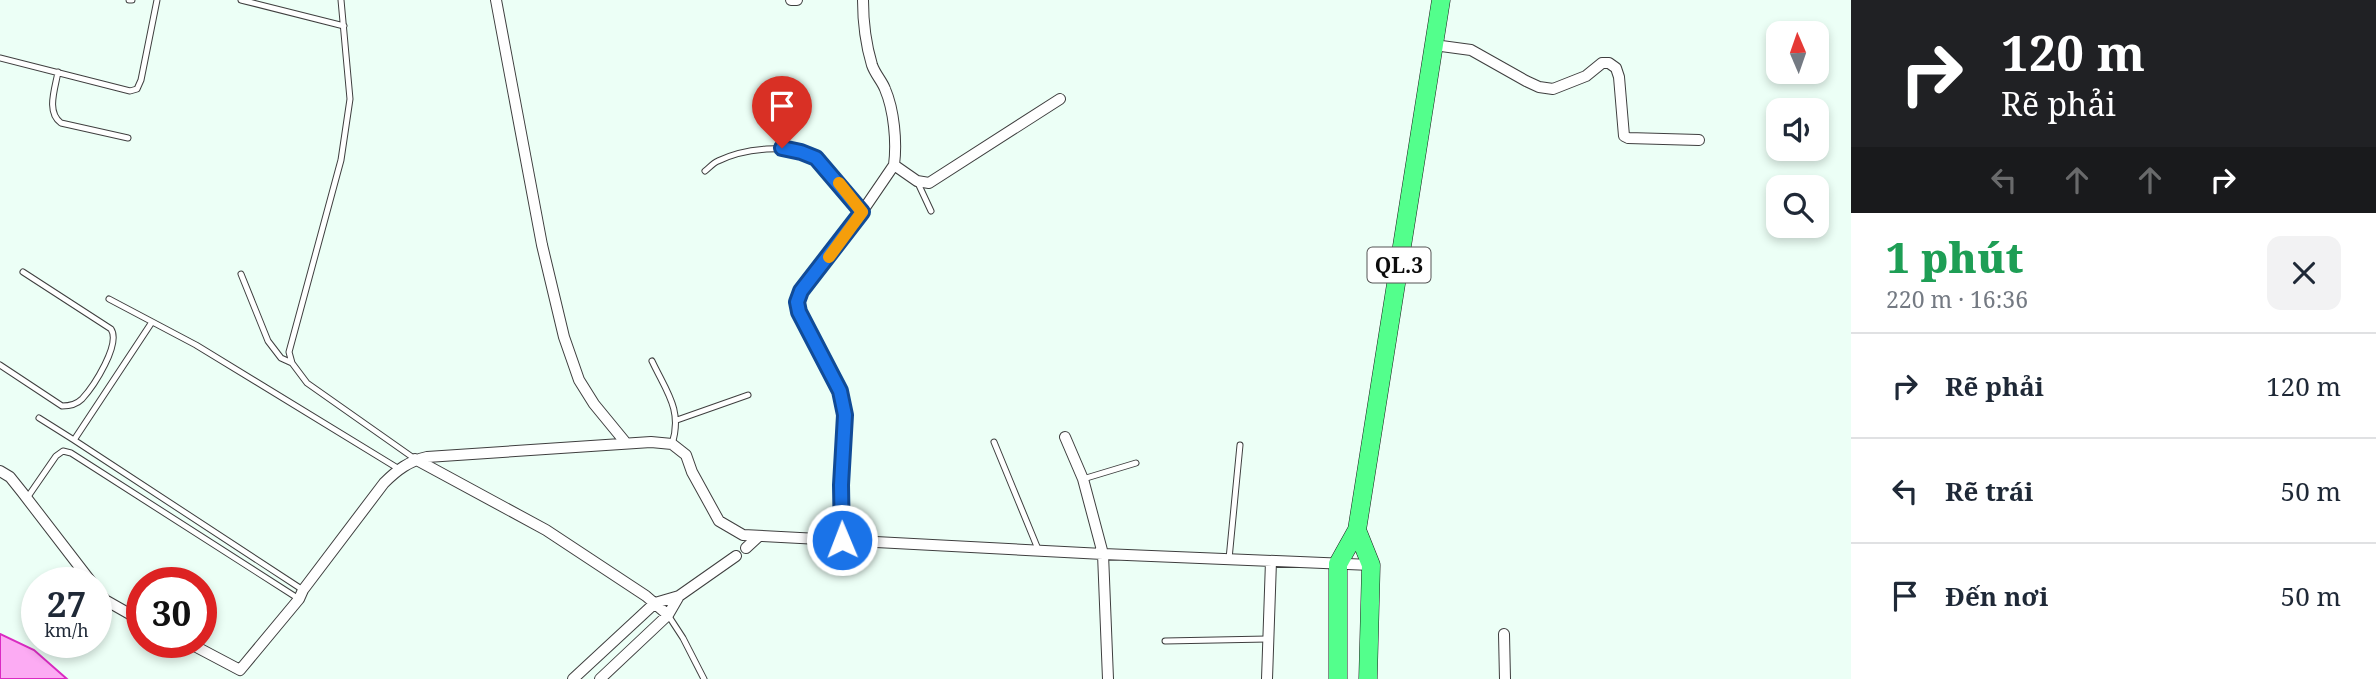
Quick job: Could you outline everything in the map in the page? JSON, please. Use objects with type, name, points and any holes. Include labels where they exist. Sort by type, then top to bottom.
[{"type":"highway","name":"QL.3","points":[[1338,679],[1338,564],[1357,530],[1441,0]]},
{"type":"highway","points":[[1357,530],[1371,565],[1368,679]]},
{"type":"street","points":[[496,0],[547,269],[564,337],[579,380],[594,404],[626,443]]},
{"type":"street","points":[[791,0],[797,0]]},
{"type":"street","points":[[842,540],[841,485],[845,415],[840,391],[805,325],[797,302],[801,291],[862,212],[894,165],[890,107],[885,88],[873,68],[866,35],[863,0]]},
{"type":"street","points":[[1434,44],[1471,51],[1526,81],[1553,89],[1586,76],[1602,63],[1609,63],[1616,68],[1619,77],[1624,136],[1699,140]]},
{"type":"street","points":[[894,165],[917,181],[929,183],[1060,99]]},
{"type":"street","points":[[1065,437],[1083,479],[1103,554],[1108,679]]},
{"type":"street","points":[[214,658],[242,674],[384,482],[399,469],[415,460],[428,457],[626,443],[672,443],[686,455],[692,472],[719,521],[743,535],[1371,565]]},
{"type":"street","points":[[415,460],[546,530],[655,603],[668,615]]},
{"type":"street","points":[[0,471],[10,477],[80,567]]},
{"type":"street","points":[[746,548],[759,536]]},
{"type":"street","points":[[573,679],[655,603],[684,593],[736,556]]},
{"type":"street","points":[[1267,679],[1271,561]]},
{"type":"street","points":[[600,679],[668,615],[684,593]]},
{"type":"street","points":[[1504,634],[1505,679]]},
{"type":"lane","points":[[0,58],[130,90],[137,89],[157,0]]},
{"type":"lane","points":[[241,0],[344,26]]},
{"type":"lane","points":[[341,0],[350,99],[341,160],[289,352],[292,363],[307,383],[415,460]]},
{"type":"lane","points":[[58,72],[52,112],[55,118],[61,123],[128,138]]},
{"type":"lane","points":[[705,171],[717,161],[758,150],[782,148],[801,152],[816,158],[862,212]]},
{"type":"lane","points":[[917,181],[931,211]]},
{"type":"lane","points":[[0,365],[62,406],[69,406],[81,400],[114,343],[111,329],[23,272]]},
{"type":"lane","points":[[241,274],[268,341],[281,358],[292,363]]},
{"type":"lane","points":[[109,299],[196,345],[399,469]]},
{"type":"lane","points":[[74,440],[152,322]]},
{"type":"lane","points":[[652,361],[677,420],[672,443]]},
{"type":"lane","points":[[98,374],[111,385]]},
{"type":"lane","points":[[677,420],[748,395]]},
{"type":"lane","points":[[39,418],[301,594]]},
{"type":"lane","points":[[994,442],[1038,550]]},
{"type":"lane","points":[[1230,559],[1240,445]]},
{"type":"lane","points":[[27,498],[57,456],[63,451],[71,453],[301,594]]},
{"type":"lane","points":[[1083,479],[1136,463]]},
{"type":"lane","points":[[668,615],[704,679]]},
{"type":"lane","points":[[1165,641],[1268,639]]},
{"type":"shaded area","points":[[0,634],[21,644],[21,658],[43,658],[67,679],[0,679]]},
{"type":"slow traffic","points":[[829,257],[862,212],[839,183]]},
{"type":"route","points":[[782,148],[816,158],[862,212],[838,247],[801,291],[797,302],[805,325],[840,391],[845,415],[841,485],[842,540]]}]
